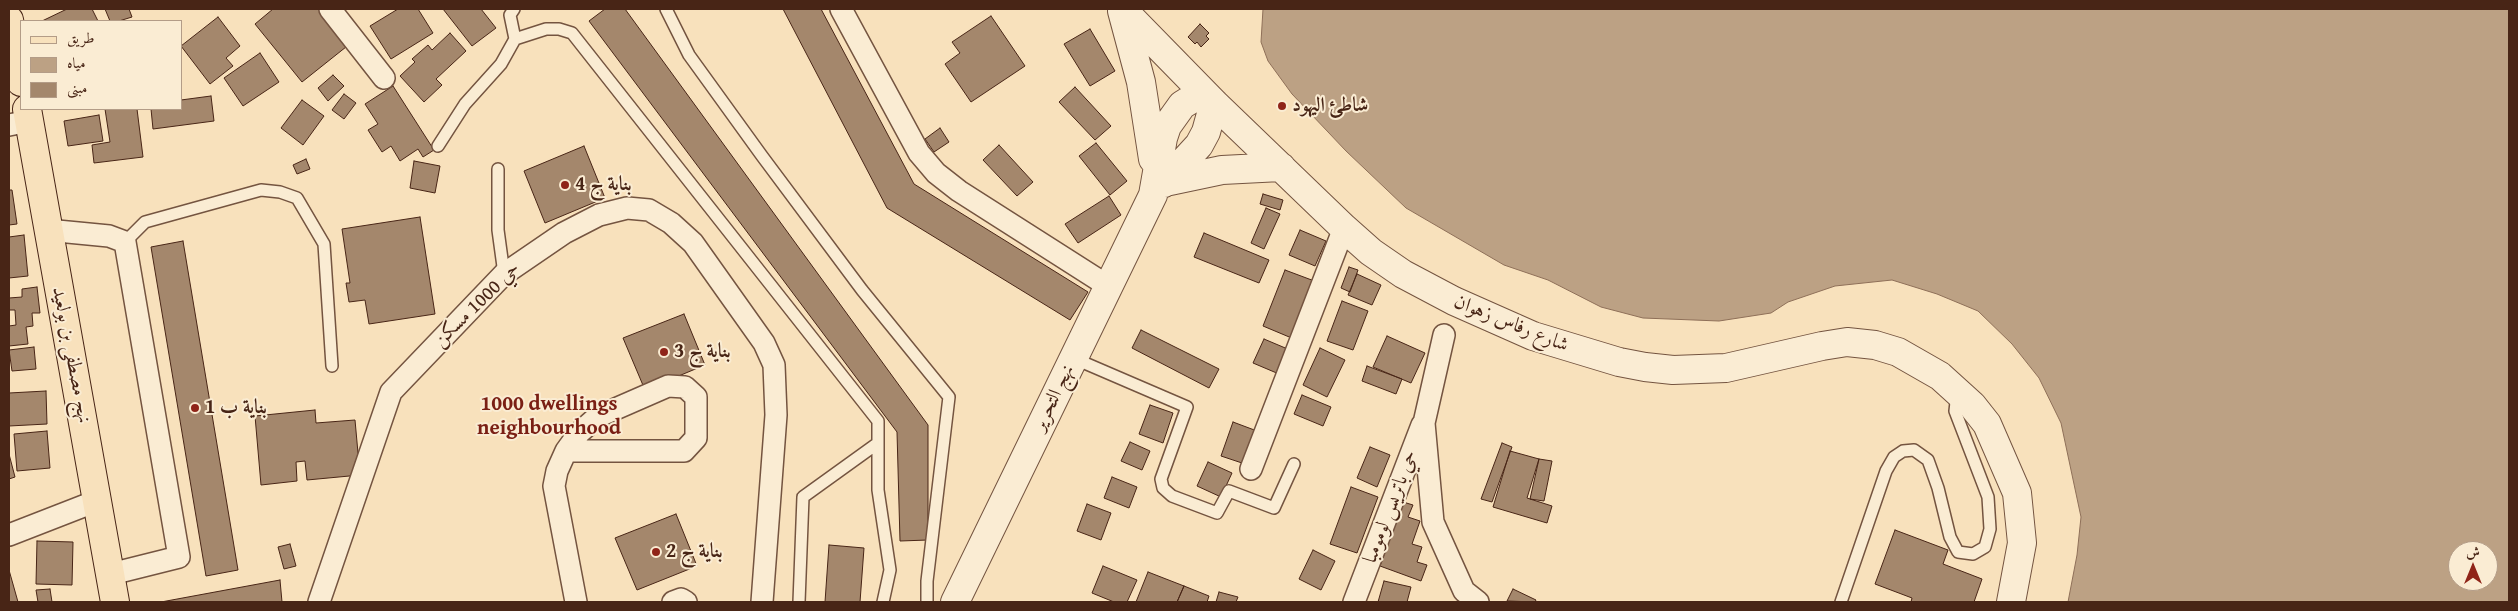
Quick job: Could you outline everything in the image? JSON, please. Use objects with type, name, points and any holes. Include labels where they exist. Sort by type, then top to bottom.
[{"type":"main road","points":[[9,20],[20,77]]},
{"type":"main road","name":"نهج مصطفى بن بولعيد","points":[[21,118],[47,230],[99,500],[115,602]]},
{"type":"street","points":[[330,9],[384,78]]},
{"type":"street","points":[[841,9],[919,152],[936,173],[959,191],[1108,286]]},
{"type":"street","points":[[1122,9],[1142,90],[1158,186],[1222,170],[1281,167]]},
{"type":"street","name":"شارع رفاس زهوان","points":[[1122,9],[1208,97],[1344,228],[1387,264],[1436,293],[1533,336],[1619,362],[1672,370],[1700,370],[1741,366],[1822,346],[1847,342],[1875,345],[1898,352],[1940,376],[1957,391],[1986,424],[1998,447],[2017,493],[2022,543],[2011,602]]},
{"type":"street","name":"نهج التحرير","points":[[960,601],[1108,286],[1158,186],[1167,126],[1182,105],[1208,97],[1206,132],[1199,146],[1158,186]]},
{"type":"street","name":"حي 1000 مسكن","points":[[319,602],[391,392],[504,274],[573,229],[599,215],[627,208],[649,210],[671,223],[693,243],[764,343],[774,365],[776,415],[762,602]]},
{"type":"street","points":[[1251,469],[1344,228]]},
{"type":"street","points":[[47,230],[109,236],[125,242],[179,557],[112,574]]},
{"type":"street","name":"حي باتريس لومومبا","points":[[1444,335],[1424,423],[1433,522],[1464,591],[1478,602]]},
{"type":"street","points":[[566,450],[684,450],[696,438],[696,397],[685,387],[668,386],[597,416],[579,433],[566,450],[556,471],[554,486],[576,602]]},
{"type":"street","name":"حي باتريس لومومبا","points":[[1354,602],[1427,411]]},
{"type":"street","points":[[9,535],[99,500]]},
{"type":"street","points":[[673,602],[681,599],[686,602]]},
{"type":"lane","points":[[438,146],[465,104],[501,64],[514,39],[510,15],[514,9]]},
{"type":"lane","points":[[666,9],[689,55],[762,156],[862,290],[949,397],[927,581],[927,602]]},
{"type":"lane","points":[[514,39],[546,29],[572,32],[878,421],[878,490],[890,570],[883,602]]},
{"type":"lane","points":[[498,169],[498,230],[504,274]]},
{"type":"lane","points":[[125,242],[145,222],[261,190],[280,192],[297,198],[324,244],[332,366]]},
{"type":"lane","points":[[1074,358],[1186,407],[1161,479],[1163,488],[1172,496],[1217,513],[1228,491],[1274,508],[1294,464]]},
{"type":"lane","points":[[1840,602],[1886,471],[1894,457],[1903,450],[1914,450],[1928,460],[1938,488],[1950,537],[1958,552],[1973,554],[1985,547],[1990,529],[1988,497],[1955,411],[1957,391]]},
{"type":"lane","points":[[799,602],[803,497],[878,443]]},
{"type":"water","points":[[1263,9],[2509,9],[2509,602],[2068,602],[2077,555],[2081,517],[2061,423],[2039,378],[2012,344],[1978,311],[1937,294],[1892,280],[1835,286],[1788,302],[1771,313],[1719,321],[1643,318],[1601,307],[1548,280],[1504,265],[1406,208],[1346,151],[1292,94],[1268,61],[1261,42]]},
{"type":"building","points":[[67,9],[92,9],[98,20],[44,20]]},
{"type":"building","points":[[105,9],[129,9],[132,17],[122,20],[110,20]]},
{"type":"building","points":[[273,9],[323,9],[351,43],[302,82],[255,24]]},
{"type":"building","points":[[398,9],[418,9],[433,33],[391,59],[370,26]]},
{"type":"building","points":[[443,9],[481,9],[496,28],[472,46]]},
{"type":"building","points":[[605,9],[625,9],[928,425],[928,540],[900,541],[897,432],[589,21]]},
{"type":"building","points":[[783,9],[821,9],[914,184],[1088,292],[1070,320],[887,208]]},
{"type":"building","points":[[991,16],[1025,66],[971,102],[945,64],[960,53],[952,42]]},
{"type":"building","points":[[218,17],[240,46],[226,58],[233,66],[210,84],[182,45]]},
{"type":"building","points":[[1200,24],[1209,33],[1206,36],[1209,39],[1201,47],[1197,42],[1195,44],[1188,37]]},
{"type":"building","points":[[1090,29],[1115,71],[1090,86],[1064,44]]},
{"type":"building","points":[[450,33],[466,51],[436,79],[442,85],[424,102],[400,76],[415,62],[412,59],[428,45],[432,50]]},
{"type":"building","points":[[260,53],[279,82],[243,106],[224,78]]},
{"type":"building","points":[[333,75],[344,86],[328,101],[318,88]]},
{"type":"building","points":[[393,86],[434,150],[423,157],[418,149],[400,161],[391,146],[382,152],[368,130],[378,124],[365,104]]},
{"type":"building","points":[[1075,87],[1111,126],[1095,140],[1059,102]]},
{"type":"building","points":[[344,94],[356,103],[344,119],[332,110]]},
{"type":"building","points":[[211,96],[214,121],[153,129],[151,110],[182,110],[182,100]]},
{"type":"building","points":[[302,100],[324,116],[303,145],[281,128]]},
{"type":"building","points":[[105,110],[137,110],[143,157],[94,163],[92,145],[110,142]]},
{"type":"building","points":[[99,115],[103,141],[68,146],[64,121]]},
{"type":"building","points":[[940,128],[949,142],[934,152],[925,139]]},
{"type":"building","points":[[1096,143],[1127,181],[1110,195],[1079,156]]},
{"type":"building","points":[[999,145],[1033,182],[1017,196],[983,160]]},
{"type":"building","name":"بناية ج 4","points":[[584,146],[605,198],[545,223],[524,171]]},
{"type":"building","points":[[306,159],[310,169],[297,174],[293,165]]},
{"type":"building","points":[[414,161],[440,166],[435,193],[410,188]]},
{"type":"building","points":[[9,190],[12,190],[17,224],[9,225]]},
{"type":"building","points":[[1263,194],[1283,200],[1280,210],[1260,204]]},
{"type":"building","points":[[1109,196],[1121,215],[1078,243],[1065,224]]},
{"type":"building","points":[[1266,208],[1280,214],[1264,249],[1251,243]]},
{"type":"building","points":[[420,217],[435,314],[369,324],[365,300],[349,302],[346,283],[350,283],[342,229]]},
{"type":"building","points":[[1300,230],[1326,241],[1315,266],[1289,255]]},
{"type":"building","points":[[1204,233],[1269,260],[1259,283],[1194,257]]},
{"type":"building","points":[[24,235],[28,276],[9,278],[9,237]]},
{"type":"building","name":"بناية ب 1","points":[[183,241],[238,570],[206,576],[151,247]]},
{"type":"building","points":[[1349,267],[1358,270],[1350,292],[1341,288]]},
{"type":"building","points":[[1285,270],[1317,282],[1294,339],[1263,326]]},
{"type":"building","points":[[1357,274],[1381,285],[1372,305],[1348,295]]},
{"type":"building","points":[[37,287],[40,313],[32,313],[33,326],[26,327],[28,344],[9,346],[9,326],[16,325],[15,310],[9,310],[9,298],[22,297],[22,289]]},
{"type":"building","points":[[1342,301],[1368,311],[1353,350],[1327,341]]},
{"type":"building","name":"بناية ج 3","points":[[684,314],[705,365],[645,390],[623,338]]},
{"type":"building","points":[[1141,330],[1219,369],[1209,388],[1132,348]]},
{"type":"building","points":[[1387,336],[1425,353],[1411,383],[1373,367]]},
{"type":"building","points":[[1264,339],[1290,350],[1279,374],[1253,363]]},
{"type":"building","points":[[34,347],[36,369],[12,371],[9,350]]},
{"type":"building","points":[[1320,348],[1345,360],[1327,397],[1303,385]]},
{"type":"building","points":[[1367,366],[1402,379],[1396,394],[1362,381]]},
{"type":"building","points":[[46,391],[47,424],[9,426],[9,393]]},
{"type":"building","points":[[1302,395],[1331,407],[1323,426],[1294,414]]},
{"type":"building","points":[[1150,405],[1173,413],[1163,443],[1139,434]]},
{"type":"building","points":[[315,410],[316,423],[355,420],[360,475],[307,480],[305,461],[296,462],[297,481],[261,485],[255,416]]},
{"type":"building","points":[[1233,422],[1257,431],[1245,464],[1221,456]]},
{"type":"building","points":[[47,431],[50,468],[17,471],[14,434]]},
{"type":"building","points":[[1130,442],[1150,451],[1142,470],[1121,461]]},
{"type":"building","points":[[1502,443],[1512,447],[1492,502],[1481,499]]},
{"type":"building","points":[[1370,447],[1390,455],[1377,487],[1357,478]]},
{"type":"building","points":[[1510,451],[1539,459],[1527,498],[1552,506],[1547,523],[1493,507]]},
{"type":"building","points":[[9,454],[15,477],[9,479]]},
{"type":"building","points":[[1539,459],[1552,461],[1544,501],[1530,499]]},
{"type":"building","points":[[1208,462],[1232,473],[1221,497],[1197,486]]},
{"type":"building","points":[[1112,477],[1137,487],[1129,508],[1104,498]]},
{"type":"building","points":[[1351,487],[1378,497],[1357,553],[1330,544]]},
{"type":"building","points":[[1403,502],[1413,505],[1408,517],[1420,521],[1412,544],[1422,547],[1417,562],[1427,565],[1421,581],[1380,566]]},
{"type":"building","points":[[1087,504],[1111,513],[1101,540],[1077,531]]},
{"type":"building","name":"بناية ج 2","points":[[676,514],[697,566],[637,590],[615,538]]},
{"type":"building","points":[[1895,530],[1948,550],[1943,564],[1982,579],[1974,602],[1911,602],[1912,598],[1875,584]]},
{"type":"building","points":[[37,541],[73,542],[72,585],[36,584]]},
{"type":"building","points":[[290,544],[296,566],[284,569],[278,547]]},
{"type":"building","points":[[829,545],[864,548],[860,602],[825,602]]},
{"type":"building","points":[[1313,550],[1335,561],[1321,590],[1299,579]]},
{"type":"building","points":[[1103,566],[1137,580],[1127,602],[1114,602],[1092,593]]},
{"type":"building","points":[[9,570],[18,602],[9,602]]},
{"type":"building","points":[[1148,572],[1184,586],[1177,602],[1136,602]]},
{"type":"building","points":[[280,580],[282,602],[161,602]]},
{"type":"building","points":[[1384,581],[1411,587],[1407,602],[1378,602]]},
{"type":"building","points":[[1184,586],[1209,596],[1207,602],[1177,602]]},
{"type":"building","points":[[50,589],[52,602],[38,602],[36,590]]},
{"type":"building","points":[[1513,589],[1536,600],[1535,602],[1507,601]]},
{"type":"building","points":[[1219,592],[1238,597],[1236,602],[1216,602]]},
{"type":"place","name":"شاطئ اليهود","points":[[1282,106]]},
{"type":"place","name":"بناية ج 4","points":[[565,185]]},
{"type":"place","name":"بناية ج 3","points":[[664,352]]},
{"type":"place","name":"بناية ب 1","points":[[195,408]]},
{"type":"place","name":"بناية ج 2","points":[[656,552]]},
{"type":"district","name":"1000 dwellings neighbourhood","points":[[549,417]]}]
